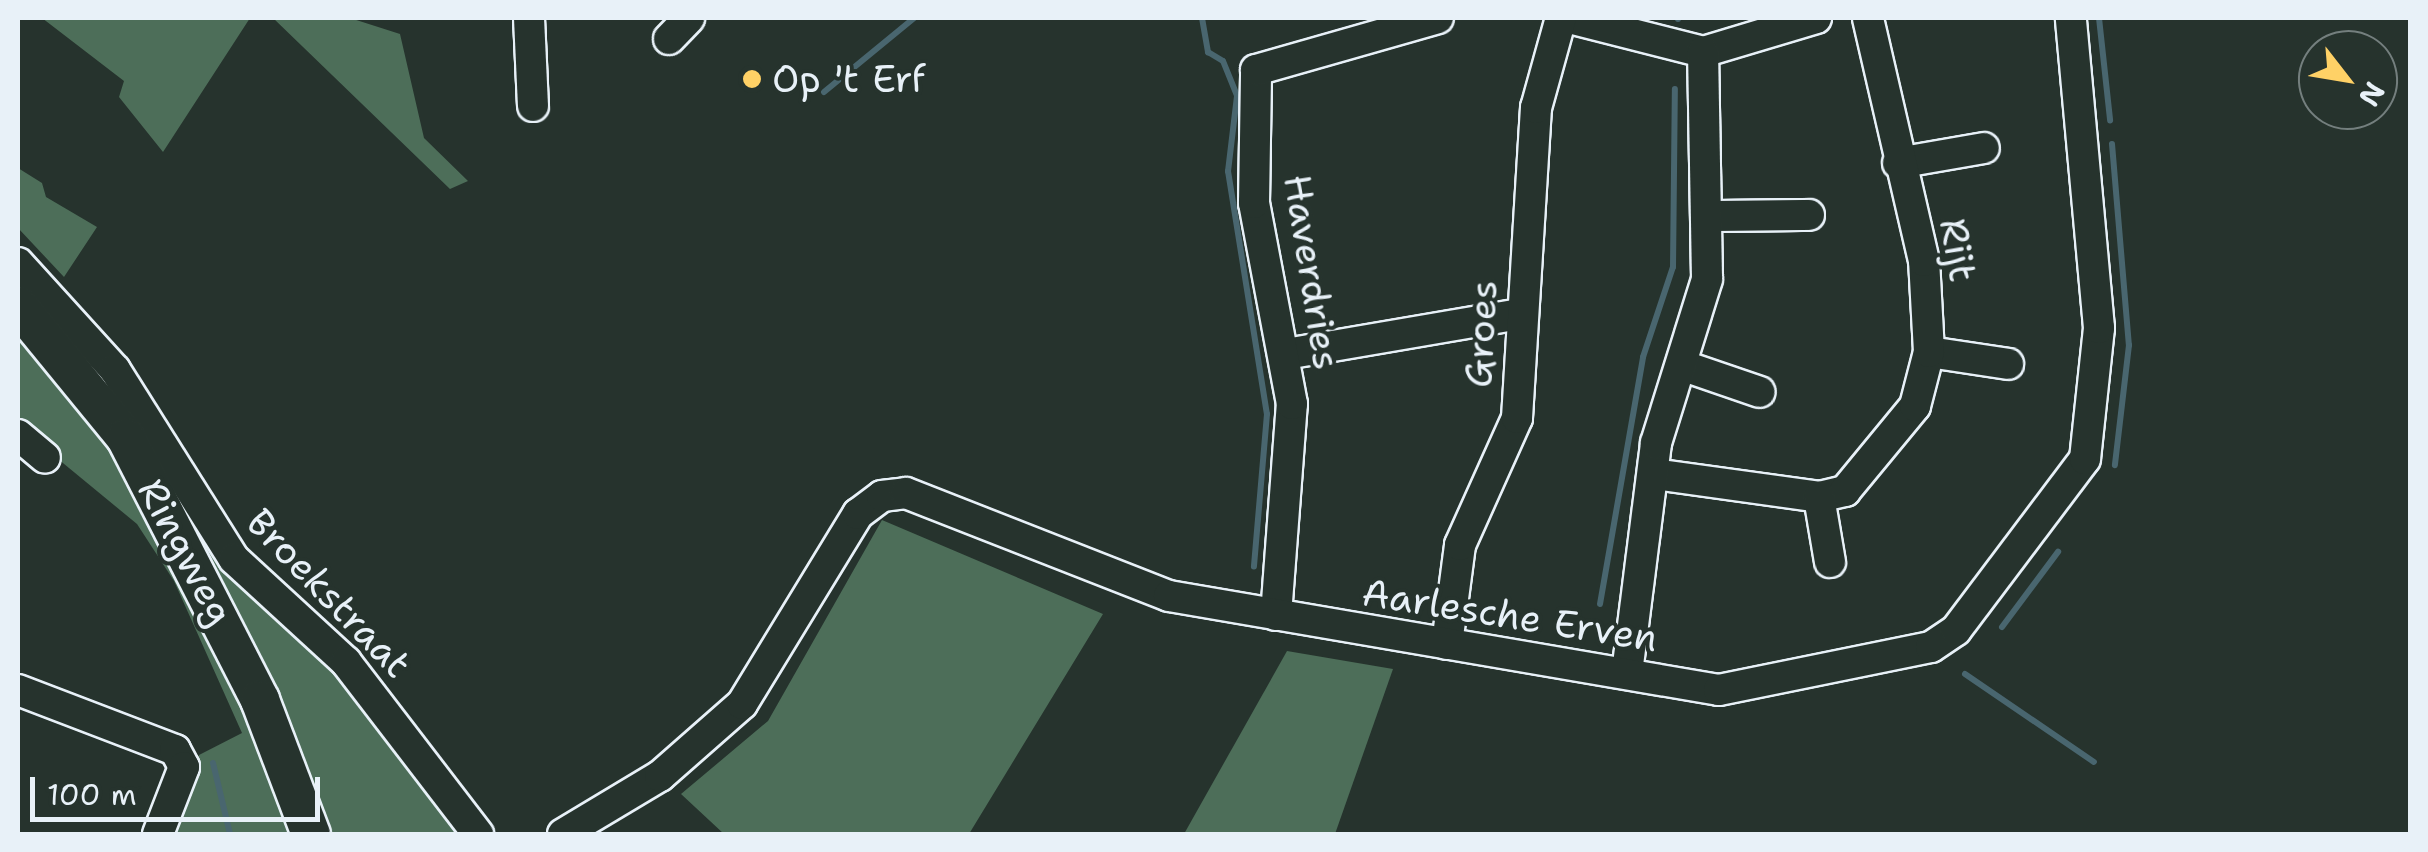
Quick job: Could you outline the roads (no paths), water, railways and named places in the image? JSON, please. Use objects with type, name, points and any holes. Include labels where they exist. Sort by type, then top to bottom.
[{"type":"main road","name":"Ringweg","points":[[18,306],[126,438],[260,700],[312,831]]},
{"type":"street","points":[[529,18],[532,106]]},
{"type":"street","name":"Haverdries","points":[[1276,616],[1290,504],[1286,354],[1254,203],[1256,70],[1438,18]]},
{"type":"street","name":"Groes","points":[[1447,644],[1460,545],[1517,418],[1520,314],[1536,108],[1560,18]]},
{"type":"street","points":[[1568,18],[1703,52],[1816,18]]},
{"type":"street","name":"Rijt","points":[[1819,498],[1844,490],[1915,406],[1929,352],[1924,261],[1898,163],[1868,18]]},
{"type":"street","name":"Aarlesche Erven","points":[[562,834],[660,776],[742,704],[858,514],[882,496],[906,494],[1168,596],[1719,690],[1930,647],[1956,630],[2066,492],[2093,418],[2098,328],[2071,18]]},
{"type":"street","points":[[1627,673],[1654,474],[1680,365],[1707,280],[1709,216],[1703,52]]},
{"type":"street","points":[[1898,163],[1984,148]]},
{"type":"street","points":[[1709,216],[1809,215]]},
{"type":"street","name":"Broekstraat","points":[[18,262],[115,370],[234,559],[346,662],[478,834]]},
{"type":"street","points":[[1286,354],[1520,314]]},
{"type":"street","points":[[1929,352],[2008,364]]},
{"type":"street","points":[[1680,365],[1760,392]]},
{"type":"street","points":[[18,435],[46,458]]},
{"type":"street","points":[[1654,474],[1819,498],[1830,562]]},
{"type":"street","points":[[18,690],[175,750],[184,767],[158,834]]},
{"type":"waterway","points":[[824,92],[914,18]]},
{"type":"waterway","points":[[1202,18],[1208,52],[1223,61],[1237,96],[1228,171],[1267,414],[1254,566]]},
{"type":"waterway","points":[[2099,18],[2110,120]]},
{"type":"waterway","points":[[1600,604],[1643,357],[1673,267],[1675,89]]},
{"type":"waterway","points":[[2112,144],[2129,345],[2115,465]]},
{"type":"waterway","points":[[2002,627],[2058,552]]},
{"type":"waterway","points":[[1965,674],[2094,762]]},
{"type":"waterway","points":[[213,763],[230,834]]},
{"type":"place","name":"Op 't Erf","points":[[752,79]]}]
